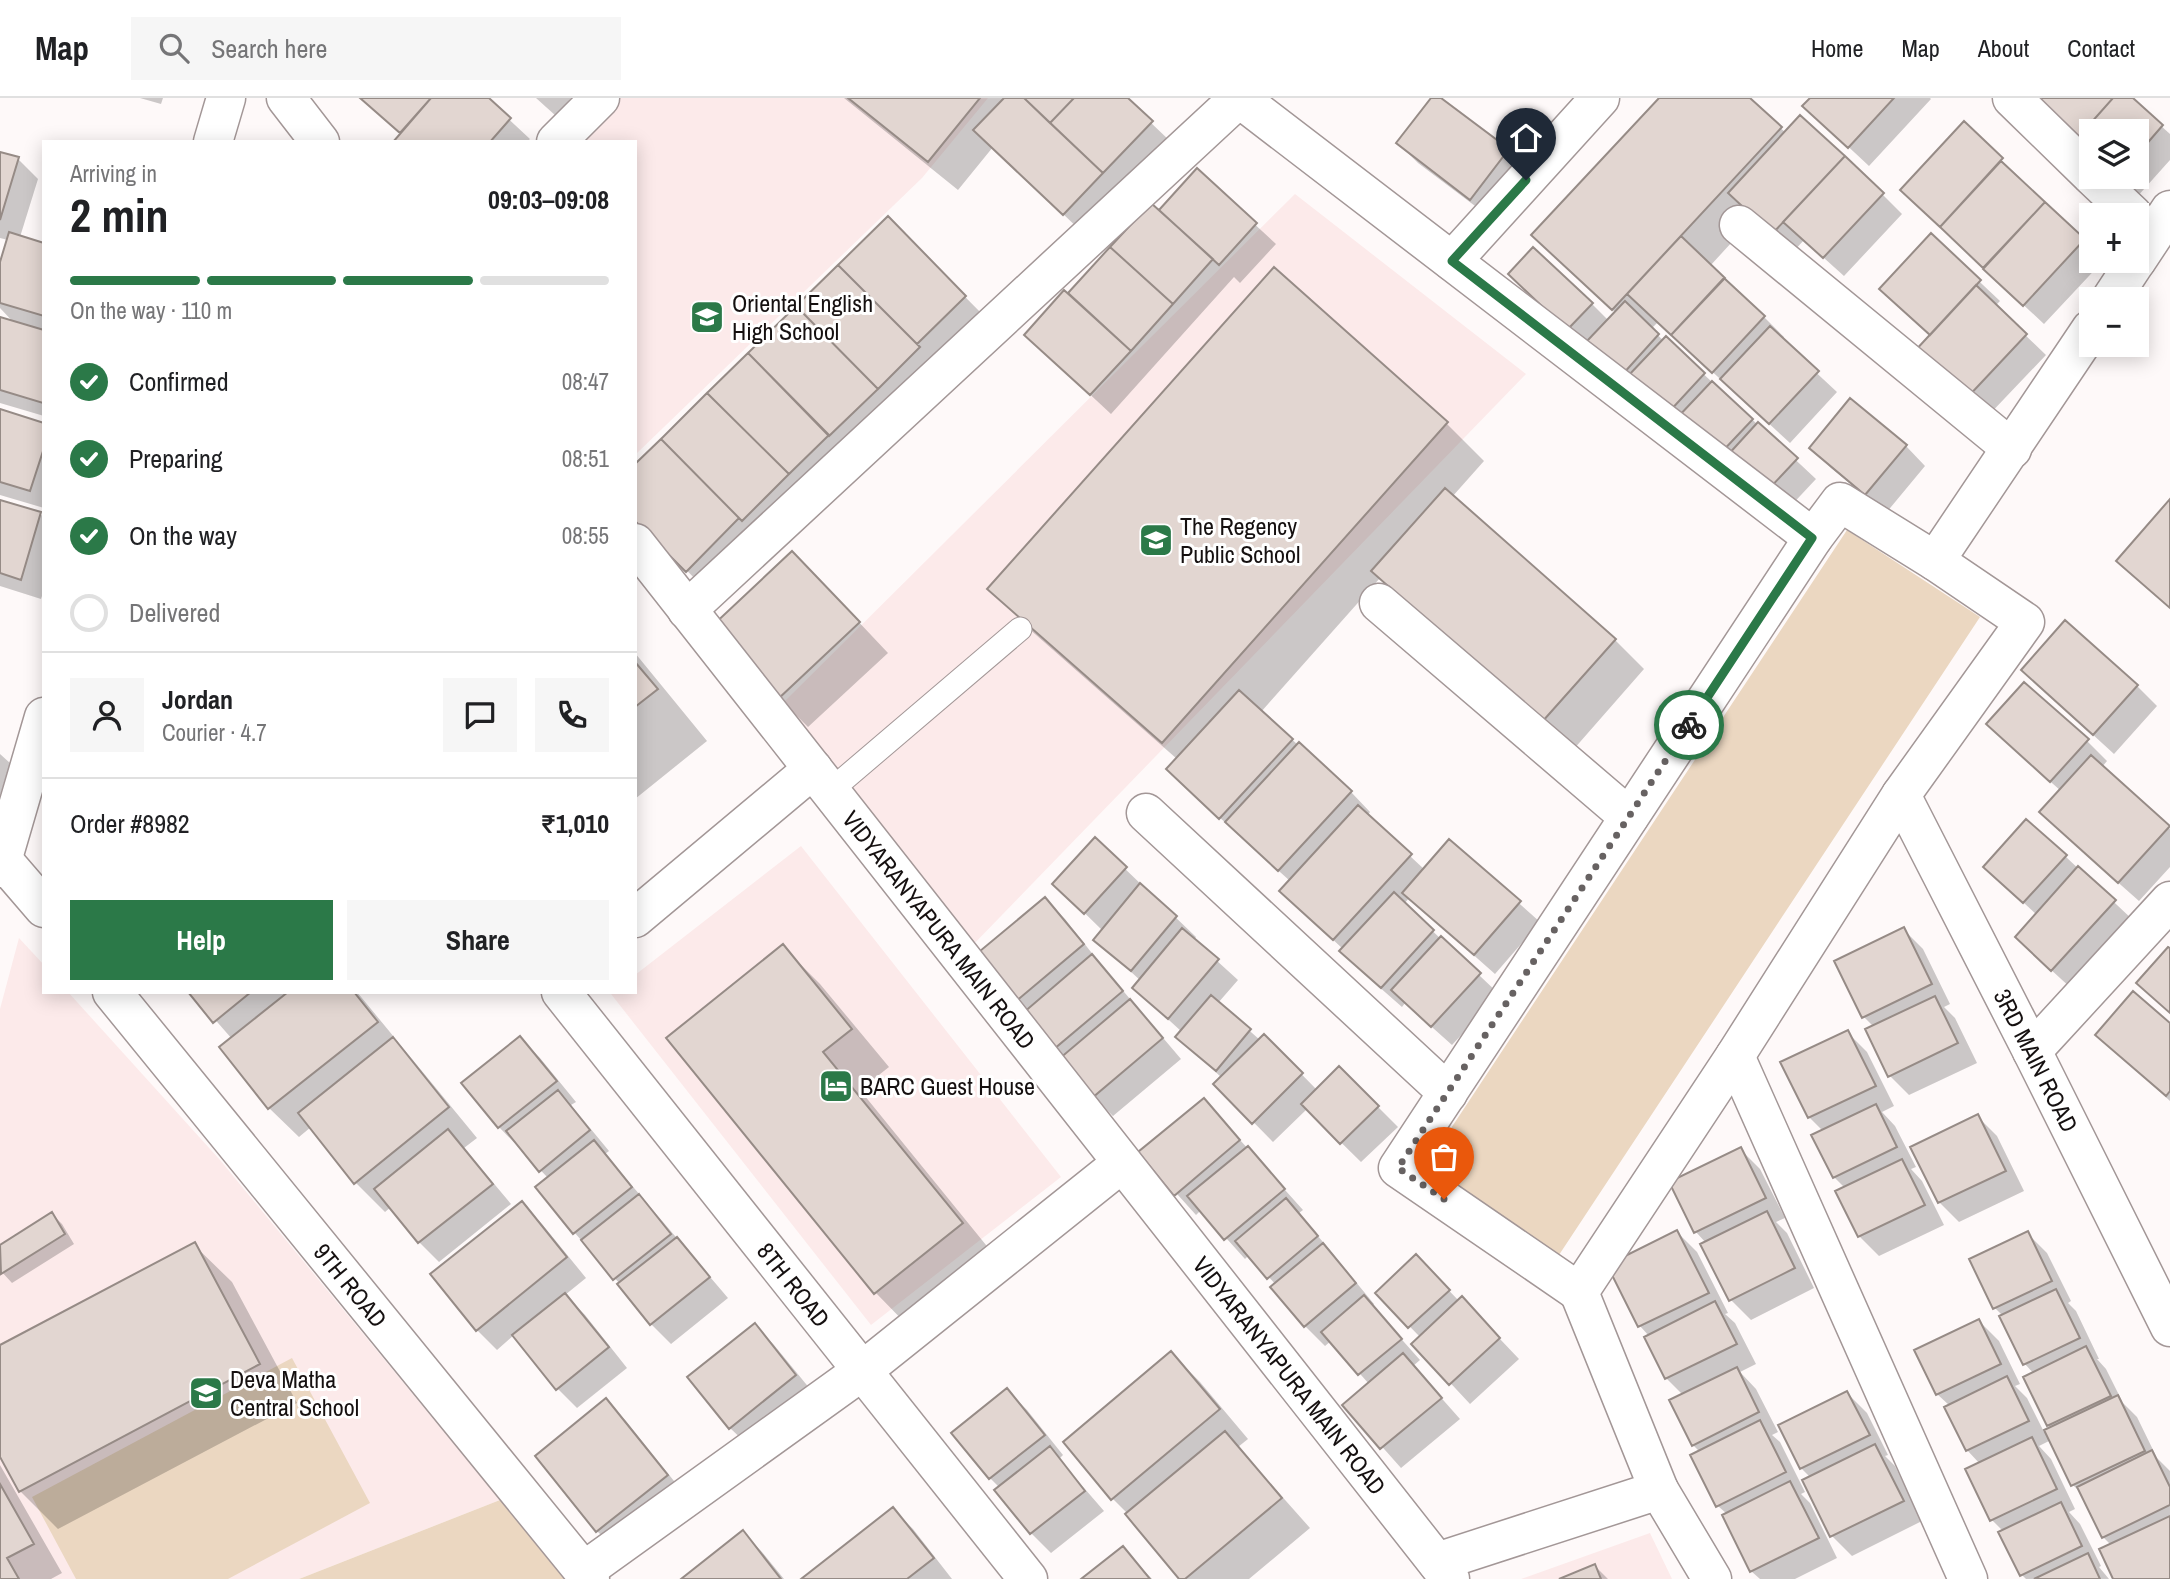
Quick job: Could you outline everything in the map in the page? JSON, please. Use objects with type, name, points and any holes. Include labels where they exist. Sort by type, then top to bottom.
[{"type":"street","points":[[214,140],[226,98]]},
{"type":"street","points":[[286,98],[318,140]]},
{"type":"street","points":[[558,140],[600,98]]},
{"type":"street","points":[[687,610],[1239,98],[1812,538]]},
{"type":"street","points":[[1452,261],[1600,98]]},
{"type":"street","points":[[2012,98],[2079,163]]},
{"type":"street","points":[[2104,189],[2117,203]]},
{"type":"street","points":[[1739,225],[2012,449]]},
{"type":"street","points":[[1935,561],[2079,347]]},
{"type":"street","points":[[1579,1292],[1735,1056],[1901,795],[2025,622],[1935,561],[1840,502],[1812,538],[1398,1168],[1579,1292],[1659,1490],[1712,1579]]},
{"type":"street","name":"VIDYARANYAPURA MAIN ROAD","points":[[637,546],[1443,1570]]},
{"type":"street","points":[[1379,603],[1629,817]]},
{"type":"street","points":[[42,724],[1,861],[42,906]]},
{"type":"street","points":[[637,917],[822,780]]},
{"type":"street","name":"3RD MAIN ROAD","points":[[1901,795],[2166,1306]]},
{"type":"street","points":[[1146,813],[1448,1093]]},
{"type":"street","points":[[2032,1051],[2170,901]]},
{"type":"street","name":"9TH ROAD","points":[[114,994],[587,1575]]},
{"type":"street","name":"8TH ROAD","points":[[563,994],[1028,1579]]},
{"type":"street","points":[[1735,1056],[1968,1579]]},
{"type":"street","points":[[587,1575],[862,1371],[1122,1163]]},
{"type":"street","points":[[1443,1570],[1659,1490]]},
{"type":"lane","points":[[822,780],[1020,629]]},
{"type":"shaded area","name":"Oriental English High School","points":[[616,98],[988,98],[922,178],[637,453],[637,140],[576,140]]},
{"type":"shaded area","name":"The Regency Public School","points":[[1295,194],[1526,374],[969,949],[780,706]]},
{"type":"shaded area","points":[[1847,530],[1980,617],[1557,1258],[1424,1169]]},
{"type":"shaded area","name":"BARC Guest House","points":[[801,846],[1061,1177],[871,1325],[611,994],[637,994],[637,973]]},
{"type":"shaded area","name":"Deva Matha Central School","points":[[19,938],[42,963],[42,994],[70,994],[220,1160],[500,1500],[299,1579],[0,1579],[0,1009]]},
{"type":"shaded area","points":[[292,1358],[370,1503],[228,1579],[76,1579],[32,1497]]},
{"type":"shaded area","points":[[500,1500],[564,1579],[299,1579]]},
{"type":"shaded area","points":[[1650,1533],[1672,1579],[1521,1579]]},
{"type":"building","points":[[360,98],[431,98],[400,133]]},
{"type":"building","points":[[431,98],[489,98],[511,118],[492,140],[395,140]]},
{"type":"building","points":[[848,98],[980,98],[928,162]]},
{"type":"building","points":[[1004,98],[1024,98],[1103,173],[1063,215],[973,130]]},
{"type":"building","points":[[1024,98],[1074,98],[1050,123]]},
{"type":"building","points":[[1074,98],[1128,98],[1153,121],[1103,173],[1050,123]]},
{"type":"building","points":[[1431,98],[1441,98],[1509,149],[1470,200],[1396,143]]},
{"type":"building","points":[[1659,98],[1750,98],[1782,127],[1612,310],[1531,235]]},
{"type":"building","points":[[1810,98],[1894,98],[1848,148],[1802,106]]},
{"type":"building","points":[[2042,98],[2113,98],[2094,119],[2079,119],[2079,136],[2074,142],[2034,107]]},
{"type":"building","points":[[2113,98],[2133,98],[2163,125],[2149,141],[2149,119],[2094,119]]},
{"type":"building","points":[[1800,115],[1845,156],[1772,234],[1728,193]]},
{"type":"building","points":[[1964,121],[2003,158],[1940,227],[1900,190]]},
{"type":"building","points":[[0,152],[19,157],[0,220]]},
{"type":"building","points":[[1845,156],[1884,193],[1823,258],[1783,222]]},
{"type":"building","points":[[2001,161],[2045,202],[1983,268],[1940,227]]},
{"type":"building","points":[[1197,168],[1257,223],[1219,265],[1159,210]]},
{"type":"building","points":[[2045,202],[2079,233],[2079,245],[2023,306],[1983,269]]},
{"type":"building","points":[[1151,203],[1213,259],[1173,304],[1110,247]]},
{"type":"building","points":[[888,216],[966,296],[917,344],[838,265]]},
{"type":"building","points":[[9,232],[42,242],[42,315],[0,303],[0,262]]},
{"type":"building","points":[[1931,233],[1981,280],[1930,335],[1879,289]]},
{"type":"building","points":[[1681,236],[1725,278],[1671,335],[1627,294]]},
{"type":"building","points":[[1110,247],[1173,304],[1131,351],[1068,293]]},
{"type":"building","points":[[1533,247],[1593,303],[1567,330],[1508,274]]},
{"type":"building","points":[[838,265],[920,347],[878,389],[796,306]]},
{"type":"building","points":[[1274,267],[1448,422],[1162,743],[987,589]]},
{"type":"building","points":[[1724,278],[1765,316],[1712,373],[1671,335]]},
{"type":"building","points":[[1976,285],[2027,334],[1964,401],[1913,353]]},
{"type":"building","points":[[1064,290],[1131,351],[1090,395],[1024,335]]},
{"type":"building","points":[[1625,301],[1659,334],[1622,375],[1587,341]]},
{"type":"building","points":[[796,306],[878,389],[829,436],[748,353]]},
{"type":"building","points":[[0,317],[42,329],[42,403],[0,390]]},
{"type":"building","points":[[1770,326],[1819,371],[1769,424],[1720,379]]},
{"type":"building","points":[[1666,336],[1705,373],[1668,413],[1628,376]]},
{"type":"building","points":[[748,353],[829,435],[789,474],[707,393]]},
{"type":"building","points":[[1712,381],[1753,419],[1717,457],[1676,419]]},
{"type":"building","points":[[707,393],[789,474],[742,521],[661,439]]},
{"type":"building","points":[[1850,398],[1907,445],[1865,495],[1809,448]]},
{"type":"building","points":[[0,409],[42,422],[42,454],[30,491],[0,482]]},
{"type":"building","points":[[1758,422],[1798,458],[1765,493],[1726,457]]},
{"type":"building","points":[[661,439],[739,518],[686,572],[637,523],[637,462]]},
{"type":"building","points":[[1445,488],[1616,639],[1542,722],[1371,571]]},
{"type":"building","points":[[2170,499],[2170,608],[2116,561]]},
{"type":"building","points":[[0,500],[41,512],[21,580],[0,573]]},
{"type":"building","points":[[792,551],[860,622],[778,699],[710,628]]},
{"type":"building","points":[[2065,620],[2138,685],[2093,735],[2021,670]]},
{"type":"building","points":[[637,664],[658,689],[637,705]]},
{"type":"building","points":[[2024,682],[2089,739],[2050,782],[1986,724]]},
{"type":"building","points":[[1239,690],[1293,739],[1219,819],[1166,769]]},
{"type":"building","points":[[1299,742],[1352,791],[1278,871],[1225,822]]},
{"type":"building","points":[[2091,755],[2170,826],[2118,883],[2039,812]]},
{"type":"building","points":[[1358,805],[1412,854],[1333,940],[1279,891]]},
{"type":"building","points":[[2026,819],[2067,855],[2023,903],[1983,867]]},
{"type":"building","points":[[1095,837],[1127,867],[1084,914],[1052,884]]},
{"type":"building","points":[[1449,839],[1521,901],[1474,955],[1402,893]]},
{"type":"building","points":[[2078,866],[2116,900],[2051,971],[2015,937]]},
{"type":"building","points":[[1140,883],[1177,916],[1131,971],[1093,940]]},
{"type":"building","points":[[1394,892],[1434,930],[1381,988],[1339,951]]},
{"type":"building","points":[[1045,897],[1084,944],[1014,1003],[974,956]]},
{"type":"building","points":[[1904,927],[1932,984],[1862,1018],[1834,961]]},
{"type":"building","points":[[1182,928],[1219,959],[1168,1019],[1132,988]]},
{"type":"building","points":[[1441,936],[1481,973],[1431,1027],[1391,990]]},
{"type":"building","points":[[783,944],[852,1029],[823,1052],[963,1223],[874,1294],[666,1038]]},
{"type":"building","points":[[2168,947],[2170,948],[2170,1013],[2136,983]]},
{"type":"building","points":[[1092,954],[1123,991],[1054,1049],[1023,1013]]},
{"type":"building","points":[[2133,991],[2170,1023],[2170,1091],[2166,1096],[2095,1035]]},
{"type":"building","points":[[190,994],[249,994],[213,1023]]},
{"type":"building","points":[[285,994],[356,994],[378,1022],[268,1109],[219,1047]]},
{"type":"building","points":[[1211,995],[1251,1029],[1216,1071],[1175,1037]]},
{"type":"building","points":[[1935,996],[1958,1043],[1888,1077],[1865,1029]]},
{"type":"building","points":[[1130,999],[1163,1038],[1092,1098],[1059,1059]]},
{"type":"building","points":[[1848,1030],[1876,1086],[1808,1118],[1780,1062]]},
{"type":"building","points":[[1264,1034],[1303,1073],[1252,1124],[1213,1084]]},
{"type":"building","points":[[520,1036],[557,1081],[498,1128],[461,1083]]},
{"type":"building","points":[[393,1037],[449,1107],[354,1184],[298,1113]]},
{"type":"building","points":[[1339,1066],[1379,1106],[1340,1144],[1301,1104]]},
{"type":"building","points":[[558,1090],[590,1130],[539,1172],[506,1131]]},
{"type":"building","points":[[1204,1098],[1240,1140],[1174,1196],[1138,1152]]},
{"type":"building","points":[[1876,1104],[1897,1147],[1833,1178],[1811,1135]]},
{"type":"building","points":[[1978,1114],[2006,1171],[1938,1203],[1910,1147]]},
{"type":"building","points":[[448,1129],[493,1184],[418,1243],[374,1189]]},
{"type":"building","points":[[594,1140],[632,1187],[573,1234],[535,1187]]},
{"type":"building","points":[[1248,1146],[1285,1189],[1224,1240],[1187,1196]]},
{"type":"building","points":[[1741,1147],[1766,1198],[1694,1233],[1669,1182]]},
{"type":"building","points":[[1902,1159],[1925,1205],[1858,1237],[1835,1191]]},
{"type":"building","points":[[639,1194],[671,1234],[613,1280],[581,1240]]},
{"type":"building","points":[[1286,1198],[1318,1236],[1267,1279],[1235,1241]]},
{"type":"building","points":[[522,1201],[567,1257],[476,1331],[430,1274]]},
{"type":"building","points":[[1767,1211],[1795,1268],[1729,1301],[1700,1244]]},
{"type":"building","points":[[52,1212],[65,1234],[1,1274],[0,1245]]},
{"type":"building","points":[[1677,1230],[1709,1293],[1638,1327],[1607,1265]]},
{"type":"building","points":[[2028,1231],[2052,1281],[1993,1309],[1969,1259]]},
{"type":"building","points":[[677,1237],[710,1277],[650,1325],[617,1284]]},
{"type":"building","points":[[195,1242],[260,1364],[19,1492],[0,1457],[0,1345]]},
{"type":"building","points":[[1323,1243],[1356,1283],[1304,1327],[1270,1287]]},
{"type":"building","points":[[1416,1254],[1450,1290],[1408,1328],[1375,1293]]},
{"type":"building","points":[[2056,1289],[2080,1338],[2023,1365],[1999,1316]]},
{"type":"building","points":[[565,1293],[609,1347],[556,1390],[512,1335]]},
{"type":"building","points":[[1364,1295],[1402,1339],[1358,1375],[1321,1332]]},
{"type":"building","points":[[1462,1296],[1500,1338],[1449,1385],[1411,1344]]},
{"type":"building","points":[[1715,1301],[1737,1344],[1665,1379],[1644,1337]]},
{"type":"building","points":[[1979,1319],[2001,1364],[1936,1395],[1914,1350]]},
{"type":"building","points":[[755,1323],[796,1375],[729,1429],[687,1377]]},
{"type":"building","points":[[2086,1346],[2111,1396],[2047,1426],[2023,1377]]},
{"type":"building","points":[[1171,1351],[1220,1409],[1111,1500],[1063,1442]]},
{"type":"building","points":[[1403,1353],[1442,1398],[1380,1449],[1342,1405]]},
{"type":"building","points":[[1737,1367],[1759,1412],[1692,1446],[1669,1400]]},
{"type":"building","points":[[2007,1376],[2029,1421],[1966,1451],[1944,1407]]},
{"type":"building","points":[[1007,1388],[1045,1435],[989,1479],[951,1433]]},
{"type":"building","points":[[1847,1391],[1870,1435],[1800,1469],[1778,1425]]},
{"type":"building","points":[[2118,1395],[2145,1451],[2071,1486],[2044,1430]]},
{"type":"building","points":[[606,1398],[668,1475],[596,1532],[535,1456]]},
{"type":"building","points":[[1760,1420],[1786,1472],[1716,1507],[1690,1455]]},
{"type":"building","points":[[1225,1431],[1282,1498],[1185,1579],[1179,1579],[1125,1514]]},
{"type":"building","points":[[2032,1437],[2057,1489],[1990,1521],[1965,1469]]},
{"type":"building","points":[[1875,1444],[1904,1501],[1830,1537],[1802,1480]]},
{"type":"building","points":[[1050,1446],[1085,1491],[1030,1534],[994,1490]]},
{"type":"building","points":[[2152,1450],[2170,1487],[2170,1505],[2102,1538],[2077,1487]]},
{"type":"building","points":[[1790,1481],[1819,1538],[1750,1572],[1722,1515]]},
{"type":"building","points":[[0,1484],[34,1544],[7,1558],[19,1579],[0,1579]]},
{"type":"building","points":[[2061,1502],[2082,1546],[2020,1576],[1998,1532]]},
{"type":"building","points":[[893,1507],[934,1558],[907,1579],[801,1579]]},
{"type":"building","points":[[2170,1516],[2170,1579],[2113,1579],[2099,1549]]},
{"type":"building","points":[[743,1530],[781,1579],[681,1579]]},
{"type":"building","points":[[1123,1546],[1150,1579],[1081,1579]]},
{"type":"building","points":[[2088,1553],[2100,1579],[2034,1579]]},
{"type":"building","points":[[1595,1564],[1601,1579],[1559,1579]]},
{"type":"way so far","points":[[1444,1199],[1398,1168],[1689,725]]},
{"type":"place","name":"Oriental English High School","points":[[707,317]]},
{"type":"place","name":"The Regency Public School","points":[[1156,540]]},
{"type":"place","name":"BARC Guest House","points":[[836,1086]]},
{"type":"place","name":"Deva Matha Central School","points":[[206,1393]]},
{"type":"route","points":[[1526,180],[1452,261],[1812,538],[1689,725]]}]
